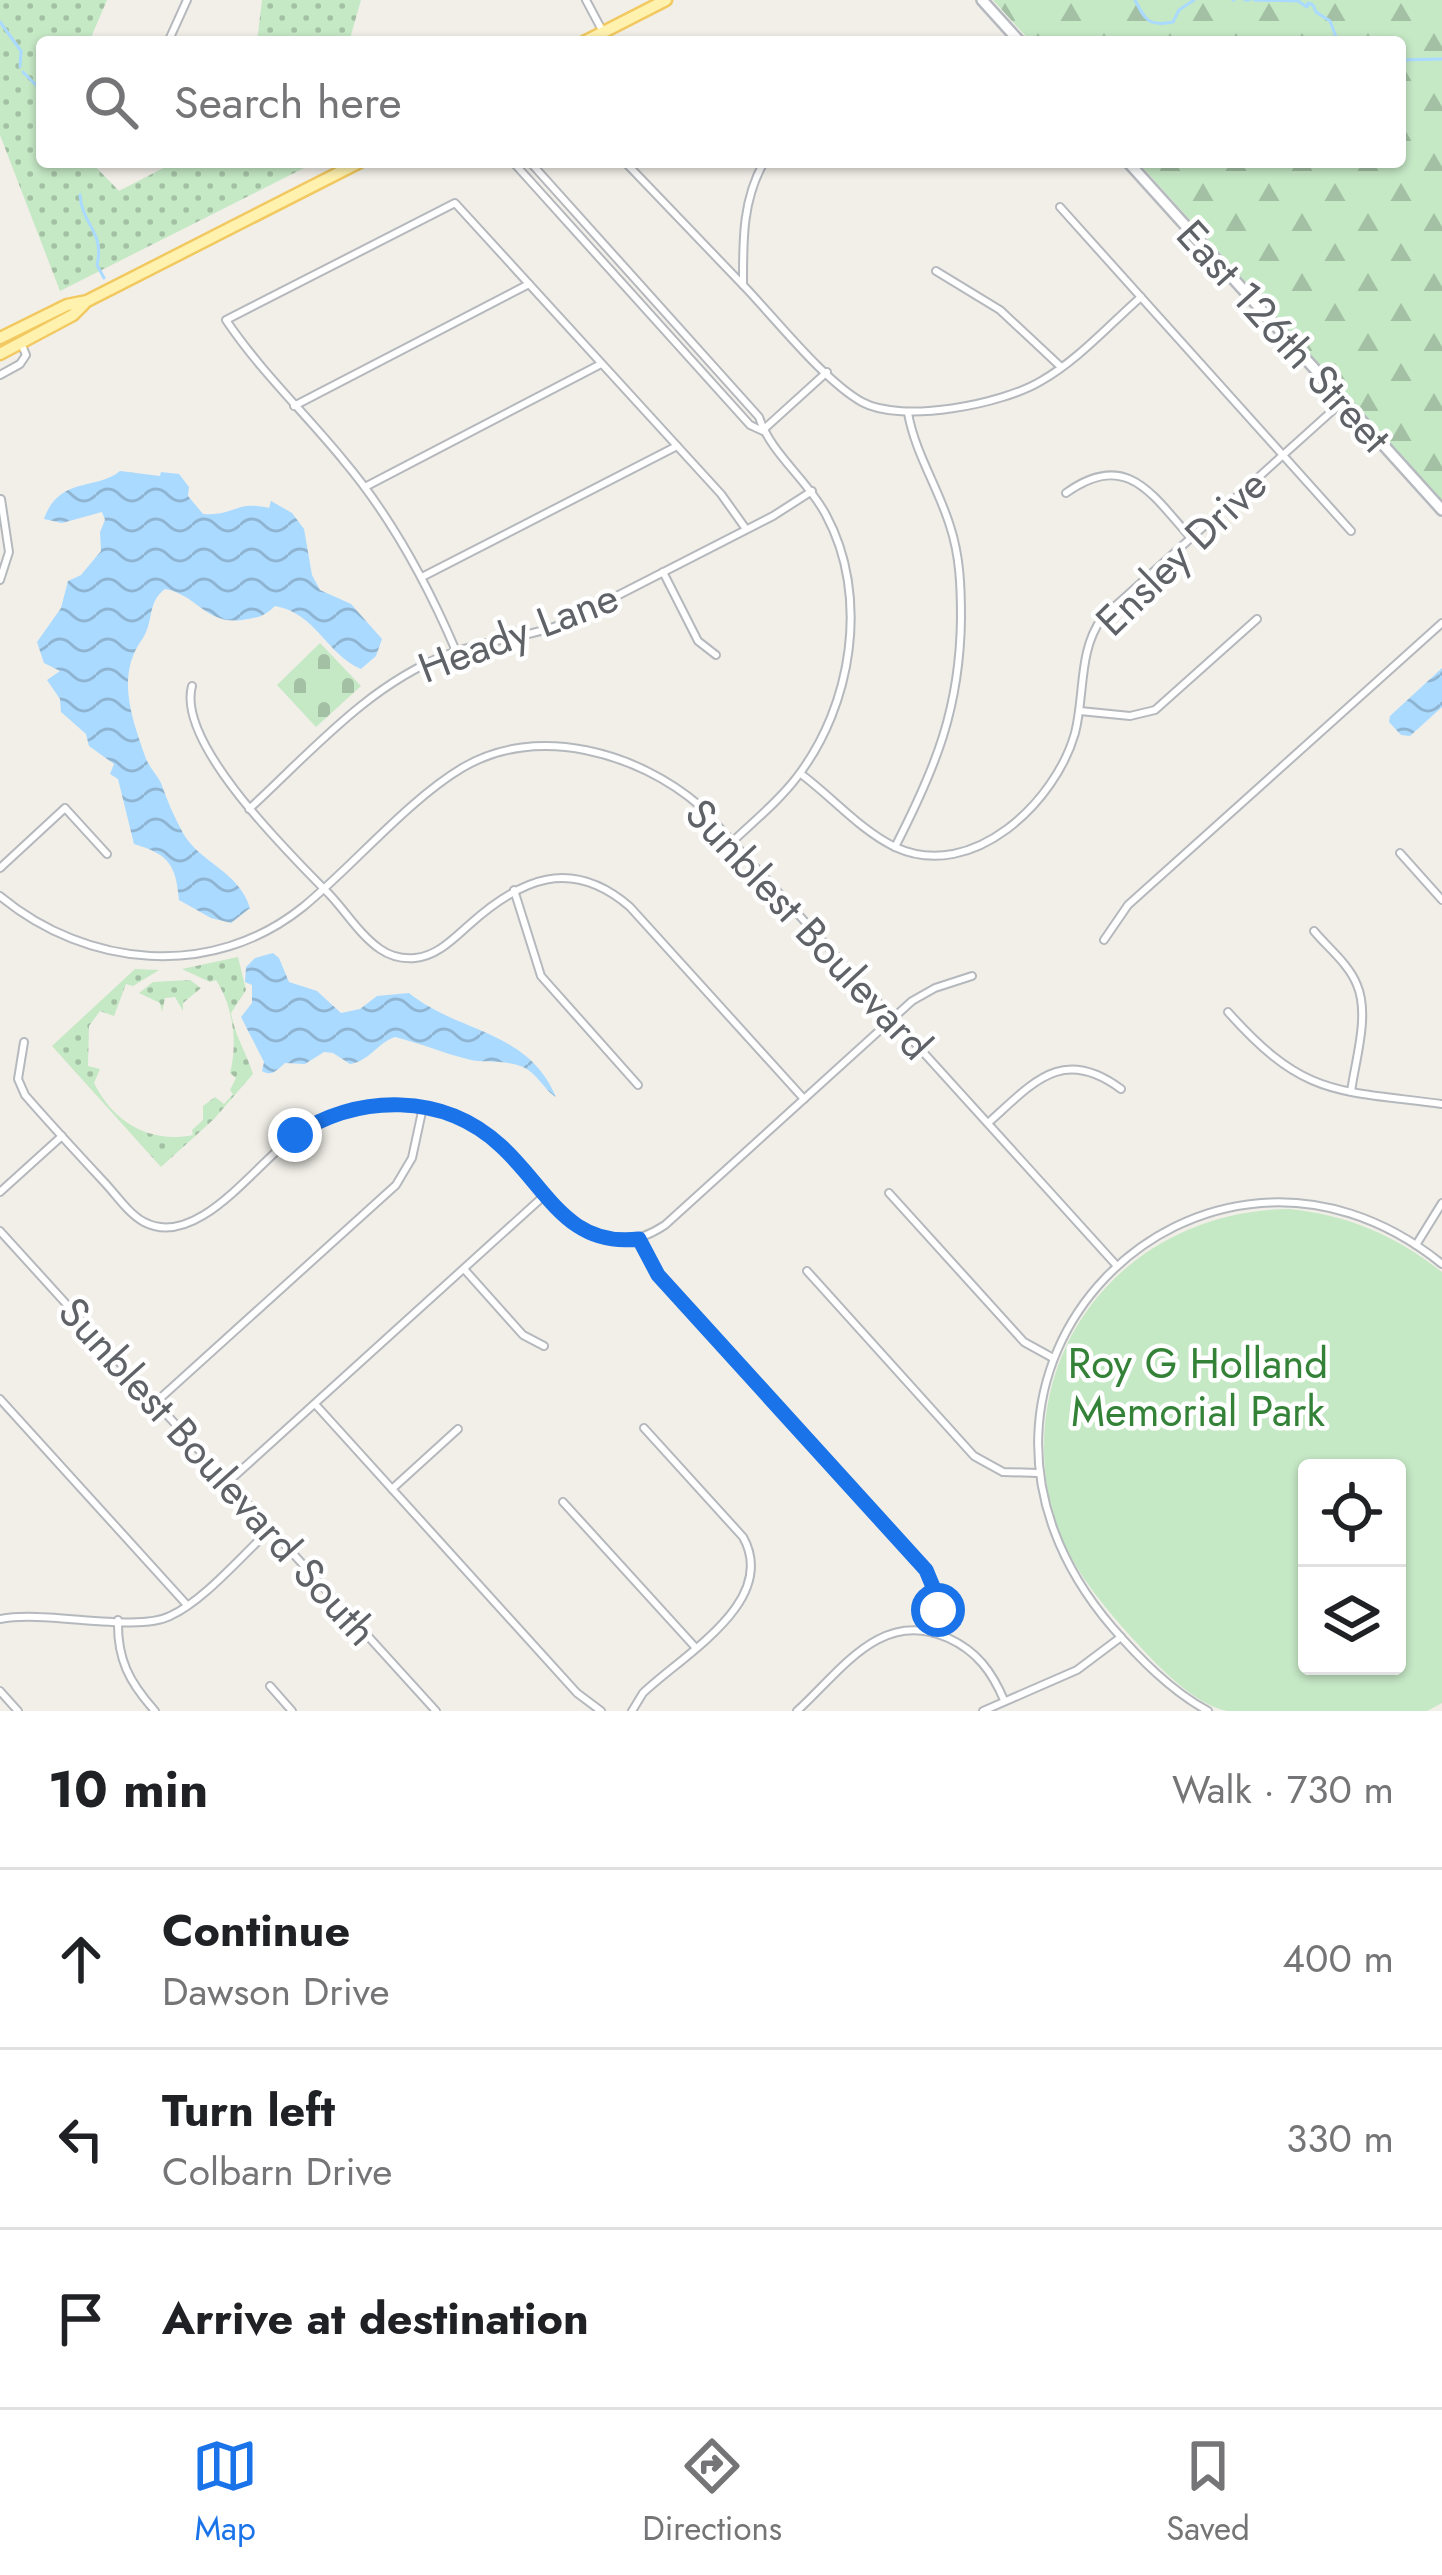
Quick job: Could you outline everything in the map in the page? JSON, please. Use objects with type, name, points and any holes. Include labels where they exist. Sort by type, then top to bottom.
[{"type":"main road","points":[[595,36],[666,0]]},
{"type":"main road","points":[[982,0],[1015,36]]},
{"type":"main road","points":[[0,354],[73,315],[87,302],[348,168]]},
{"type":"main road","name":"East 126th Street","points":[[1132,168],[1442,510]]},
{"type":"main road","points":[[0,338],[68,305],[87,302]]},
{"type":"street","points":[[171,36],[187,0]]},
{"type":"street","points":[[586,0],[603,32]]},
{"type":"street","points":[[517,168],[750,425],[763,431]]},
{"type":"street","points":[[535,168],[759,416],[763,431],[812,490],[842,557],[850,638],[828,726],[800,773],[732,842]]},
{"type":"street","points":[[631,168],[827,372],[869,406],[908,413],[1014,393],[1060,367],[1141,297]]},
{"type":"street","points":[[743,285],[745,214],[761,168]]},
{"type":"street","points":[[456,651],[422,577],[365,487],[263,373],[226,320],[455,203],[730,505],[746,529]]},
{"type":"street","points":[[1060,208],[1351,531]]},
{"type":"street","points":[[936,271],[1000,310],[1060,367]]},
{"type":"street","points":[[294,406],[529,284]]},
{"type":"street","points":[[0,375],[23,361],[26,355],[21,343]]},
{"type":"street","points":[[365,487],[602,364]]},
{"type":"street","points":[[763,431],[827,372]]},
{"type":"street","name":"Ensley Drive","points":[[895,847],[940,854],[974,845],[1006,830],[1031,809],[1070,751],[1085,659],[1095,628],[1342,402]]},
{"type":"street","points":[[800,773],[895,847],[946,736],[961,646],[961,583],[956,548],[908,413]]},
{"type":"street","points":[[422,577],[677,446]]},
{"type":"street","points":[[1066,493],[1098,474],[1129,478],[1147,490],[1190,537]]},
{"type":"street","name":"Heady Lane","points":[[249,809],[381,690],[418,667],[456,651],[543,632],[746,529],[812,490]]},
{"type":"street","points":[[0,580],[9,552],[2,499]]},
{"type":"street","points":[[662,572],[698,641],[716,655]]},
{"type":"street","points":[[1080,711],[1135,716],[1155,710],[1257,620]]},
{"type":"street","points":[[1104,940],[1128,905],[1442,623]]},
{"type":"street","points":[[192,686],[190,706],[249,809],[377,947],[408,958],[440,950],[514,890],[538,880],[572,879],[598,886],[620,899],[803,1100]]},
{"type":"street","name":"Sunblest Boulevard","points":[[0,896],[71,941],[124,955],[170,957],[218,950],[284,920],[456,772],[484,758],[530,748],[578,749],[640,766],[689,796],[1117,1266]]},
{"type":"street","points":[[0,868],[65,808],[107,854]]},
{"type":"street","points":[[1400,854],[1442,900]]},
{"type":"street","points":[[514,890],[541,976],[638,1085]]},
{"type":"street","points":[[1314,932],[1350,973],[1360,992],[1351,1092]]},
{"type":"street","points":[[23,1042],[21,1090],[136,1216],[151,1225],[176,1228],[201,1219],[289,1139],[318,1121],[368,1106],[423,1107],[460,1119],[492,1138],[571,1222],[591,1235],[639,1239],[664,1225],[893,1018],[929,991],[972,976]]},
{"type":"street","points":[[1228,1012],[1282,1066],[1310,1082],[1442,1103]]},
{"type":"street","points":[[988,1124],[1038,1079],[1065,1069],[1093,1072],[1121,1088]]},
{"type":"street","points":[[156,1402],[396,1185],[412,1157],[423,1107]]},
{"type":"street","points":[[0,1192],[62,1136]]},
{"type":"street","points":[[889,1193],[1024,1342],[1053,1358]]},
{"type":"street","points":[[228,1482],[546,1195]]},
{"type":"street","points":[[1416,1245],[1442,1203]]},
{"type":"street","points":[[1208,1711],[1162,1677],[1121,1637],[1089,1599],[1063,1556],[1045,1510],[1038,1473],[1039,1420],[1053,1358],[1080,1309],[1117,1266],[1148,1242],[1187,1222],[1256,1205],[1335,1209],[1382,1226],[1442,1264]]},
{"type":"street","name":"Sunblest Boulevard South","points":[[0,1231],[436,1711]]},
{"type":"street","points":[[639,1239],[658,1275],[926,1570],[938,1600],[933,1633]]},
{"type":"street","points":[[464,1270],[524,1335],[544,1346]]},
{"type":"street","points":[[807,1271],[979,1460],[1003,1472],[1038,1473]]},
{"type":"street","points":[[0,1399],[187,1605]]},
{"type":"street","points":[[315,1404],[577,1693],[601,1711]]},
{"type":"street","points":[[632,1711],[643,1694],[744,1599],[752,1579],[752,1560],[739,1532],[644,1428]]},
{"type":"street","points":[[392,1489],[458,1429]]},
{"type":"street","points":[[563,1502],[694,1647]]},
{"type":"street","points":[[0,1619],[159,1620],[187,1605],[271,1529]]},
{"type":"street","points":[[118,1620],[117,1641],[125,1672],[155,1711]]},
{"type":"street","points":[[797,1711],[881,1636],[913,1628],[963,1646],[982,1662],[1004,1700]]},
{"type":"street","points":[[983,1711],[1077,1670],[1121,1637]]},
{"type":"street","points":[[270,1686],[292,1711]]},
{"type":"street","points":[[0,1691],[18,1711]]},
{"type":"green space","points":[[0,0],[107,0],[92,36],[36,36],[36,168],[97,168],[119,191],[163,168],[304,168],[60,291],[0,135]]},
{"type":"green space","points":[[262,0],[361,0],[351,36],[258,36]]},
{"type":"green space","points":[[993,0],[1442,0],[1442,502],[1143,168],[1406,168],[1406,36],[1026,36]]},
{"type":"green space","points":[[320,643],[361,686],[316,727],[277,685]]},
{"type":"green space","points":[[238,957],[246,990],[231,1013],[253,1074],[214,1119],[161,1167],[52,1046],[135,969],[159,970],[133,986],[126,984],[114,1016],[100,1011],[89,1026],[88,1066],[100,1069],[94,1083],[102,1097],[134,1127],[162,1136],[193,1135],[192,1130],[203,1120],[203,1106],[215,1097],[224,1104],[233,1094],[234,1037],[216,980],[210,982],[182,969]]},
{"type":"green space","points":[[190,980],[201,988],[183,1003],[183,1011],[175,997],[165,998],[162,1012],[160,1003],[139,993],[153,982]]},
{"type":"green space","name":"Roy G Holland Memorial Park","points":[[1289,1209],[1331,1216],[1388,1237],[1442,1272],[1442,1703],[1427,1711],[1227,1711],[1214,1707],[1153,1661],[1085,1580],[1066,1547],[1052,1511],[1044,1452],[1049,1396],[1067,1345],[1095,1300],[1132,1263],[1178,1234],[1231,1216]]},
{"type":"water","points":[[120,471],[179,474],[189,487],[188,496],[203,514],[249,506],[269,508],[271,501],[292,513],[304,529],[312,575],[320,590],[351,604],[382,639],[376,656],[361,669],[289,610],[275,606],[260,616],[230,620],[165,589],[156,600],[130,667],[132,713],[146,759],[183,833],[245,895],[250,908],[231,923],[179,900],[168,862],[134,844],[118,779],[110,774],[114,764],[89,746],[86,734],[61,712],[60,699],[47,680],[60,671],[44,663],[37,642],[61,608],[68,581],[81,575],[101,551],[105,520],[102,512],[62,523],[44,519],[68,490]]},
{"type":"water","points":[[1442,668],[1442,707],[1410,736],[1401,735],[1389,722],[1390,716]]},
{"type":"water","points":[[273,953],[289,982],[317,991],[341,1013],[360,1009],[377,996],[409,993],[510,1045],[528,1058],[556,1097],[523,1067],[467,1059],[395,1037],[350,1064],[324,1052],[305,1064],[285,1063],[272,1073],[262,1071],[264,1062],[241,1017],[252,1003],[246,967],[255,958]]},
{"type":"waterway","points":[[1135,0],[1153,23],[1173,22],[1179,10],[1194,0]]},
{"type":"waterway","points":[[1254,0],[1313,5],[1330,21],[1336,36]]},
{"type":"waterway","points":[[0,22],[21,51],[20,67]]},
{"type":"waterway","points":[[1406,60],[1442,59]]},
{"type":"waterway","points":[[23,72],[36,85]]},
{"type":"waterway","points":[[80,195],[96,236],[97,265],[104,278]]},
{"type":"route","points":[[295,1135],[356,1108],[396,1104],[435,1110],[492,1138],[584,1232],[609,1240],[639,1239],[658,1275],[926,1570],[938,1610]]}]
